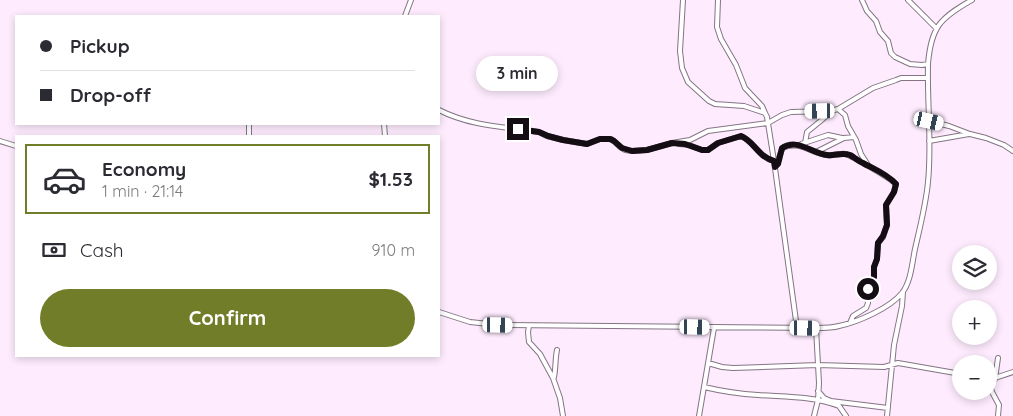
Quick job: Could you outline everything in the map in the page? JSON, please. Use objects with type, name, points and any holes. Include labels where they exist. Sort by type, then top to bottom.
[{"type":"street","points":[[405,15],[411,0]]},
{"type":"street","points":[[684,0],[680,51],[682,68],[688,82],[715,104],[744,106],[765,113]]},
{"type":"street","points":[[718,0],[717,28],[721,39],[736,65],[746,88],[762,106],[768,123],[798,328]]},
{"type":"street","points":[[862,0],[867,11],[876,21],[880,32],[888,41],[891,53],[895,57],[910,64],[928,64]]},
{"type":"street","points":[[908,0],[936,28]]},
{"type":"street","points":[[887,416],[895,334],[928,184],[928,64],[931,44],[936,28],[942,20],[972,0]]},
{"type":"street","points":[[440,110],[480,124],[539,132],[548,136],[587,144],[600,139],[610,139],[628,151],[647,150],[690,140],[701,134],[716,130],[768,123],[786,114],[838,109],[873,88],[901,78],[928,78]]},
{"type":"street","points":[[838,109],[845,115],[860,154],[870,167]]},
{"type":"street","points":[[805,143],[807,132],[830,111]]},
{"type":"street","points":[[929,121],[992,140],[1013,151]]},
{"type":"street","points":[[929,141],[970,134]]},
{"type":"street","points":[[775,167],[778,164],[784,147],[799,145],[828,135],[842,138],[854,137]]},
{"type":"street","points":[[672,143],[708,150],[718,143],[741,136],[763,156],[774,161]]},
{"type":"street","points":[[816,152],[842,138]]},
{"type":"street","points":[[0,141],[15,146]]},
{"type":"street","points":[[799,145],[816,152],[833,155],[846,154],[895,182],[894,192],[886,205],[887,225],[878,243],[874,277],[866,293],[868,298],[867,305],[853,316],[850,323]]},
{"type":"street","points":[[440,312],[470,322],[498,325],[816,328],[839,326],[867,316],[883,308],[903,292]]},
{"type":"street","points":[[529,326],[530,342],[540,354],[553,378],[560,398],[563,416]]},
{"type":"street","points":[[699,416],[714,328]]},
{"type":"street","points":[[814,416],[818,400],[816,328]]},
{"type":"street","points":[[553,378],[556,369],[555,357],[557,350]]},
{"type":"street","points":[[997,372],[998,358]]},
{"type":"street","points":[[708,363],[733,368],[818,365],[880,367],[904,364],[952,372]]},
{"type":"street","points":[[997,378],[1013,372]]},
{"type":"street","points":[[704,387],[738,393],[818,400],[839,406],[846,416]]},
{"type":"street","points":[[818,391],[824,398],[831,401],[888,408]]},
{"type":"street","points":[[997,400],[999,404],[998,416]]},
{"type":"route","points":[[518,129],[539,132],[563,140],[587,144],[600,139],[610,139],[628,151],[647,150],[672,143],[708,150],[718,143],[741,136],[763,156],[774,161],[775,167],[778,164],[782,148],[787,146],[799,145],[826,155],[851,155],[881,172],[896,184],[894,192],[886,205],[887,225],[878,243],[877,259],[874,267],[875,276],[868,289]]}]
